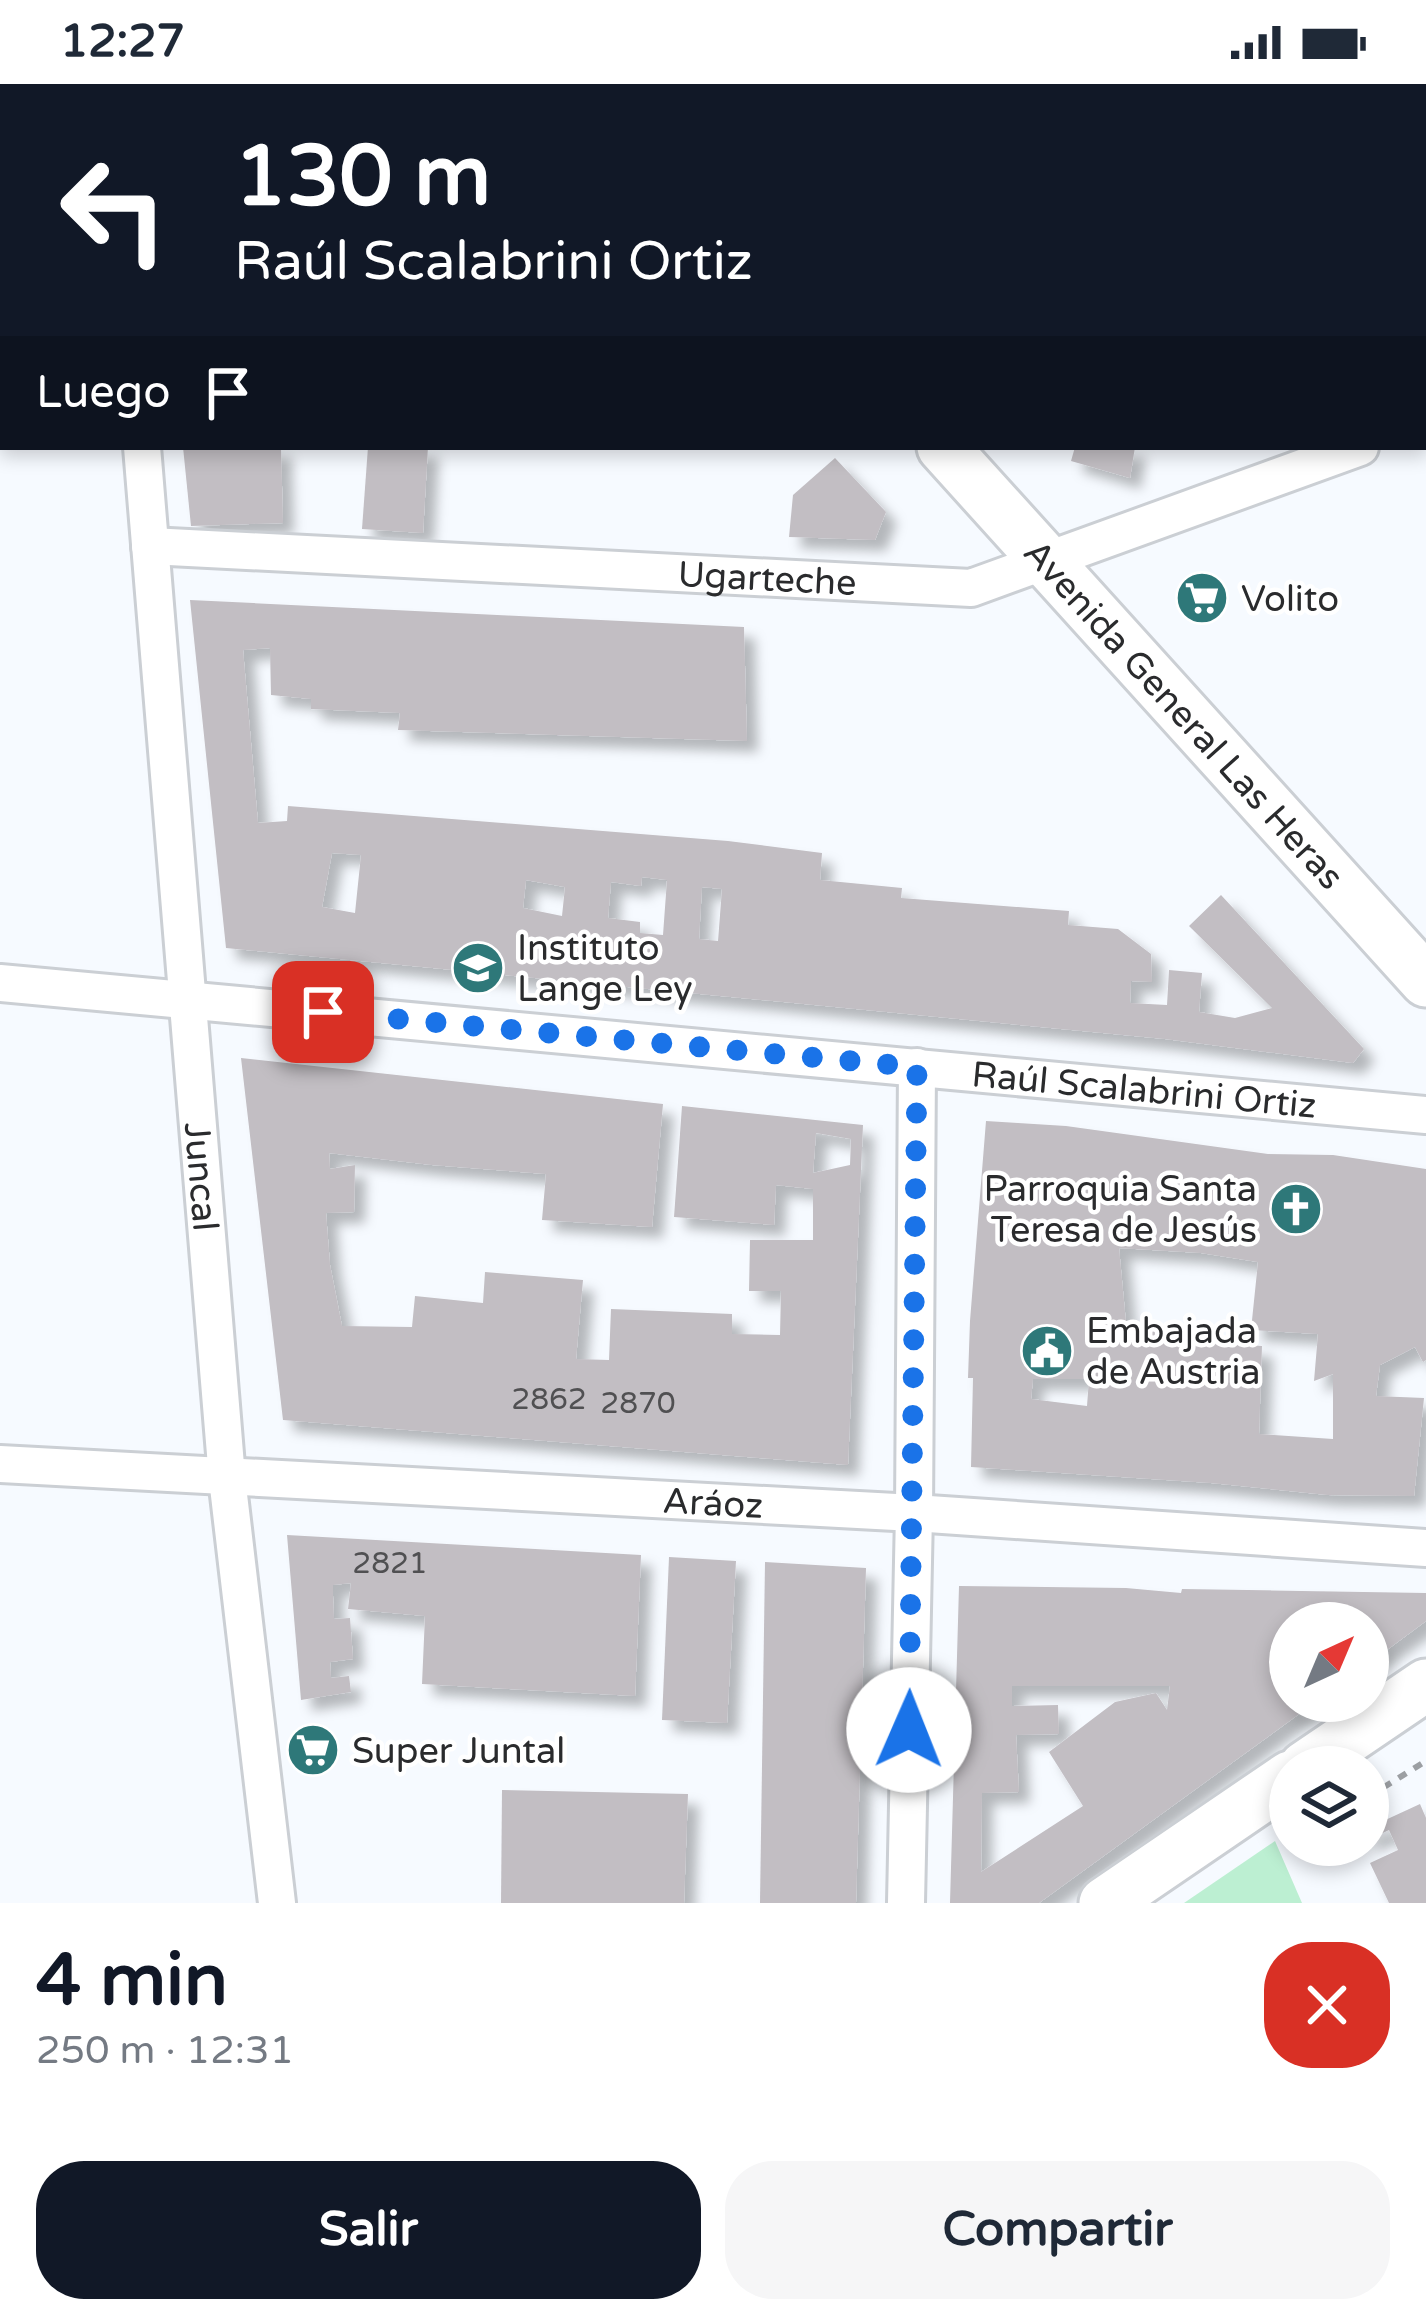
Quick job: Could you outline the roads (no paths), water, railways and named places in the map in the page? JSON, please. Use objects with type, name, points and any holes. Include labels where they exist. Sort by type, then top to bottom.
[{"type":"main road","name":"Avenida General Las Heras","points":[[946,450],[1426,981]]},
{"type":"main road","points":[[1336,1746],[1426,1685]]},
{"type":"main road","points":[[1105,1903],[1269,1792]]},
{"type":"street","name":"Juncal","points":[[142,450],[227,1478],[277,1903]]},
{"type":"street","name":"Ugarteche","points":[[150,546],[971,588],[1352,450]]},
{"type":"street","name":"Raúl Scalabrini Ortiz","points":[[0,983],[1426,1115]]},
{"type":"street","points":[[906,1903],[917,1067]]},
{"type":"street","name":"Aráoz","points":[[0,1464],[914,1513],[1426,1549]]},
{"type":"place","name":"Volito","points":[[1202,598]]},
{"type":"place","name":"Instituto Lange Ley","points":[[478,968]]},
{"type":"place","name":"Parroquia Santa Teresa de Jesús","points":[[1296,1209]]},
{"type":"place","name":"Embajada de Austria","points":[[1047,1351]]},
{"type":"place","name":"Super Juntal","points":[[313,1750]]}]
